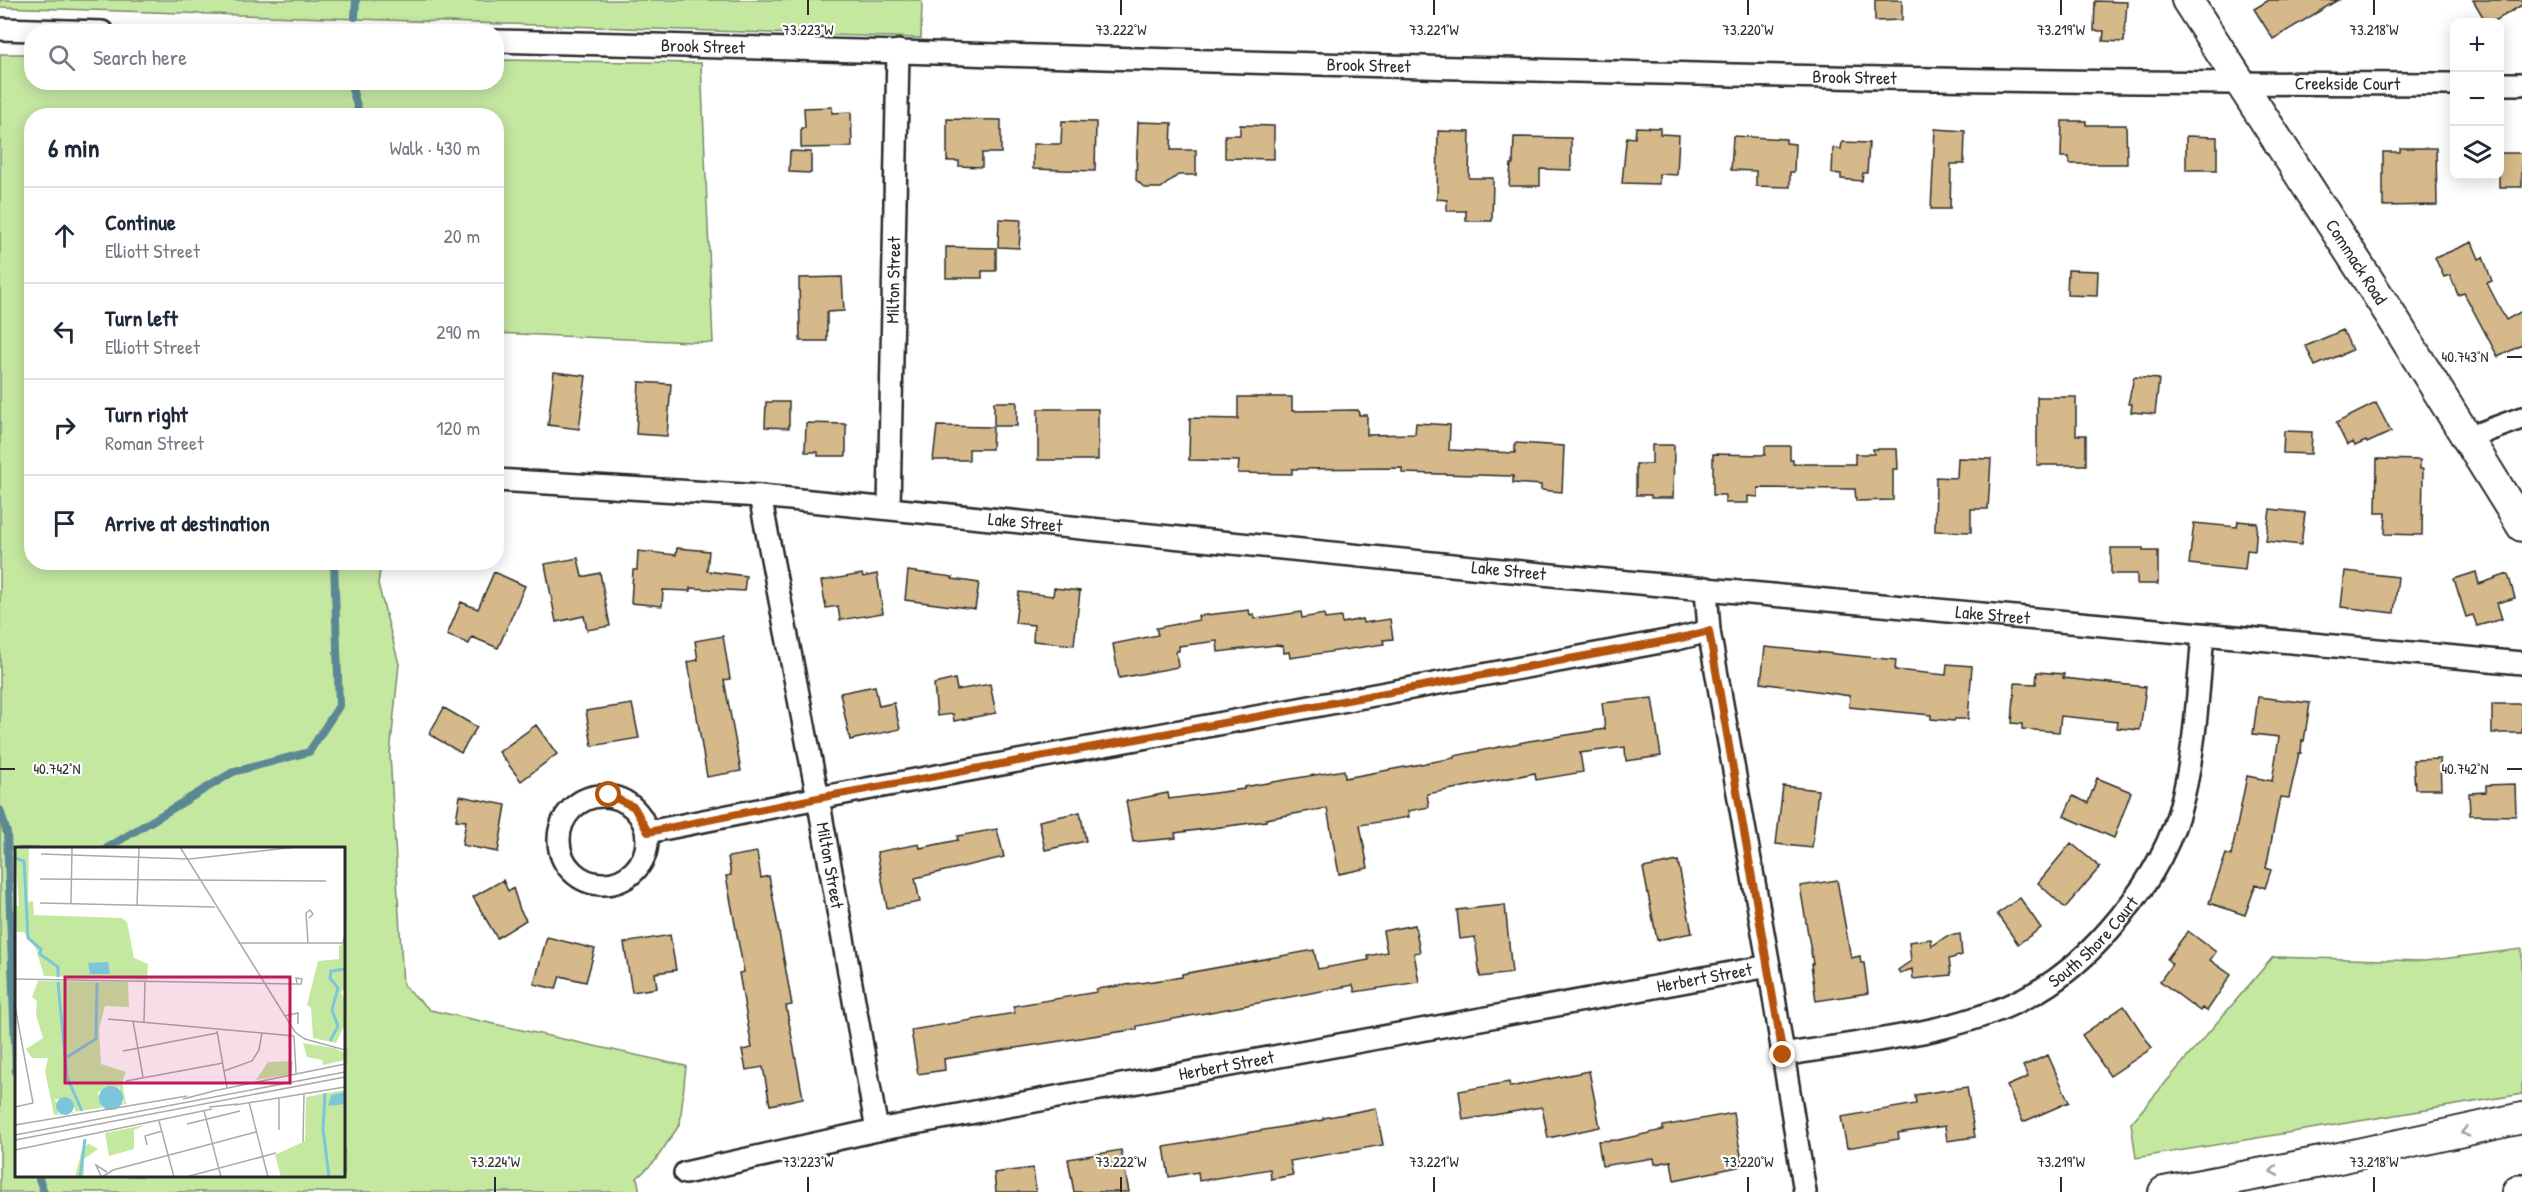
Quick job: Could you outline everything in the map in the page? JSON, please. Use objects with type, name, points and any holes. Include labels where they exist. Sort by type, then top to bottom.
[{"type":"street","name":"Commack Road","points":[[2187,0],[2522,526]]},
{"type":"street","points":[[0,29],[24,30]]},
{"type":"street","name":"Brook Street","points":[[504,41],[1577,70],[2242,84]]},
{"type":"street","name":"Milton Street","points":[[889,508],[898,51]]},
{"type":"street","name":"Creekside Court","points":[[2242,84],[2450,84]]},
{"type":"street","points":[[2504,84],[2522,84]]},
{"type":"street","points":[[2468,438],[2522,418]]},
{"type":"street","name":"Lake Street","points":[[504,480],[760,496],[1562,576],[2522,663]]},
{"type":"street","name":"Milton Street","points":[[760,496],[818,798],[877,1130]]},
{"type":"street","points":[[1706,588],[1709,631],[1769,966],[1805,1192]]},
{"type":"street","points":[[648,832],[818,798],[1677,639],[1709,631]]},
{"type":"street","name":"South Shore Court","points":[[1783,1055],[1950,1025],[2001,1009],[2049,984],[2092,949],[2133,902],[2163,854],[2174,828],[2188,774],[2204,634]]},
{"type":"street","points":[[609,795],[634,807],[648,832],[644,860],[624,881],[597,886],[571,873],[557,849],[561,820],[581,800],[609,795]]},
{"type":"street","name":"Herbert Street","points":[[685,1173],[877,1130],[1769,966]]},
{"type":"street","points":[[2164,1192],[2321,1162],[2522,1118]]},
{"type":"green space","points":[[0,0],[922,0],[921,38],[0,7]]},
{"type":"green space","points":[[0,54],[24,54],[24,90],[504,90],[504,60],[701,63],[713,343],[504,333],[504,108],[24,108],[24,570],[380,570],[378,584],[399,664],[390,754],[403,985],[430,1010],[686,1066],[680,1124],[655,1161],[637,1178],[640,1192],[0,1192]]},
{"type":"green space","points":[[2522,949],[2522,1094],[2136,1158],[2131,1123],[2273,957],[2425,961]]},
{"type":"building","points":[[1875,0],[1902,0],[1902,20],[1875,21]]},
{"type":"building","points":[[2269,0],[2338,0],[2273,39],[2254,9]]},
{"type":"building","points":[[2473,0],[2522,0],[2522,5],[2500,18],[2484,18]]},
{"type":"building","points":[[2095,1],[2127,2],[2124,42],[2103,41],[2104,31],[2094,31]]},
{"type":"building","points":[[832,107],[832,113],[851,112],[852,147],[801,148],[801,128],[805,128],[804,108]]},
{"type":"building","points":[[947,119],[1001,120],[1001,153],[982,153],[982,167],[959,166],[959,161],[947,161]]},
{"type":"building","points":[[1062,121],[1096,122],[1095,171],[1033,169],[1033,144],[1061,144]]},
{"type":"building","points":[[2062,121],[2086,121],[2086,125],[2126,125],[2127,164],[2069,164],[2069,157],[2061,157]]},
{"type":"building","points":[[1138,122],[1172,123],[1171,150],[1196,150],[1196,175],[1178,175],[1161,188],[1145,188],[1136,180]]},
{"type":"building","points":[[1240,125],[1274,126],[1274,159],[1225,158],[1225,135],[1240,135]]},
{"type":"building","points":[[1636,127],[1660,128],[1660,134],[1679,135],[1677,175],[1659,174],[1659,184],[1622,183],[1627,137],[1635,138]]},
{"type":"building","points":[[1935,129],[1965,131],[1964,164],[1951,164],[1950,209],[1931,209]]},
{"type":"building","points":[[1438,131],[1470,132],[1469,178],[1493,178],[1492,221],[1466,221],[1466,211],[1447,211],[1447,200],[1437,199]]},
{"type":"building","points":[[1733,136],[1786,139],[1786,143],[1795,144],[1794,172],[1790,172],[1790,187],[1756,186],[1756,171],[1731,170]]},
{"type":"building","points":[[2186,136],[2217,137],[2217,170],[2186,170]]},
{"type":"building","points":[[1514,137],[1571,138],[1571,170],[1540,169],[1540,186],[1509,186]]},
{"type":"building","points":[[1842,142],[1869,143],[1867,173],[1863,173],[1862,181],[1841,179],[1841,174],[1832,173],[1833,148],[1841,149]]},
{"type":"building","points":[[2400,148],[2436,148],[2437,205],[2383,206],[2383,152],[2400,152]]},
{"type":"building","points":[[790,151],[811,152],[811,173],[789,172]]},
{"type":"building","points":[[2504,153],[2522,153],[2522,187],[2499,187],[2499,180],[2504,180]]},
{"type":"building","points":[[999,219],[1021,220],[1019,248],[998,247]]},
{"type":"building","points":[[2472,242],[2479,259],[2483,257],[2492,281],[2487,283],[2506,320],[2522,311],[2522,345],[2498,357],[2464,293],[2458,295],[2450,275],[2444,277],[2435,258]]},
{"type":"building","points":[[946,247],[996,248],[996,271],[982,271],[982,278],[946,278]]},
{"type":"building","points":[[2068,270],[2098,271],[2097,296],[2067,295]]},
{"type":"building","points":[[842,277],[844,311],[827,312],[827,341],[800,341],[799,278]]},
{"type":"building","points":[[2343,330],[2352,350],[2315,366],[2306,346]]},
{"type":"building","points":[[554,372],[586,376],[579,429],[548,425]]},
{"type":"building","points":[[2134,377],[2159,379],[2155,414],[2131,412],[2132,404],[2128,404]]},
{"type":"building","points":[[639,382],[671,384],[667,436],[636,434]]},
{"type":"building","points":[[1238,397],[1292,397],[1292,411],[1358,410],[1359,415],[1367,415],[1367,435],[1415,434],[1416,423],[1450,425],[1449,450],[1515,453],[1515,443],[1564,446],[1562,492],[1541,490],[1541,485],[1513,483],[1513,476],[1402,473],[1402,468],[1292,469],[1292,474],[1238,473],[1239,461],[1189,460],[1190,418],[1238,419]]},
{"type":"building","points":[[2037,397],[2076,397],[2076,435],[2086,435],[2086,465],[2037,465]]},
{"type":"building","points":[[766,402],[789,402],[789,428],[765,427]]},
{"type":"building","points":[[994,402],[1017,402],[1017,426],[994,426]]},
{"type":"building","points":[[2376,403],[2391,432],[2367,443],[2366,441],[2355,446],[2353,442],[2347,445],[2336,423]]},
{"type":"building","points":[[1038,409],[1098,409],[1098,460],[1038,460]]},
{"type":"building","points":[[806,423],[846,424],[846,456],[818,456],[818,452],[805,452]]},
{"type":"building","points":[[937,426],[993,427],[992,449],[969,449],[969,460],[933,460]]},
{"type":"building","points":[[2284,431],[2312,432],[2311,454],[2283,453]]},
{"type":"building","points":[[1652,445],[1674,445],[1673,498],[1636,495],[1636,464],[1652,464]]},
{"type":"building","points":[[1765,446],[1790,446],[1790,460],[1793,460],[1793,464],[1855,464],[1855,454],[1874,454],[1873,449],[1897,449],[1898,469],[1893,469],[1893,500],[1856,501],[1855,489],[1758,488],[1758,497],[1748,496],[1748,503],[1725,503],[1725,495],[1713,495],[1713,454],[1765,455]]},
{"type":"building","points":[[1958,458],[1991,459],[1988,509],[1971,509],[1971,532],[1935,531],[1936,477],[1957,478]]},
{"type":"building","points":[[2377,459],[2420,460],[2420,469],[2423,469],[2422,535],[2385,534],[2386,513],[2376,513]]},
{"type":"building","points":[[2270,509],[2305,513],[2301,545],[2266,541]]},
{"type":"building","points":[[2238,521],[2257,523],[2255,551],[2247,550],[2245,570],[2189,564],[2194,523],[2237,527]]},
{"type":"building","points":[[677,548],[709,551],[707,571],[746,576],[744,591],[690,588],[690,591],[663,590],[662,606],[631,603],[633,570],[637,570],[638,551],[676,555]]},
{"type":"building","points":[[2111,548],[2143,548],[2143,551],[2158,551],[2158,584],[2137,584],[2137,574],[2111,574]]},
{"type":"building","points":[[578,558],[582,577],[600,573],[610,626],[587,630],[584,616],[556,622],[545,564]]},
{"type":"building","points":[[908,571],[979,583],[975,609],[905,600]]},
{"type":"building","points":[[2345,571],[2398,577],[2394,613],[2341,607]]},
{"type":"building","points":[[494,572],[525,586],[498,648],[472,637],[469,644],[447,635],[461,602],[478,609]]},
{"type":"building","points":[[2476,572],[2479,584],[2508,574],[2515,598],[2497,603],[2502,619],[2477,626],[2473,615],[2466,617],[2454,579]]},
{"type":"building","points":[[862,574],[863,577],[877,574],[883,613],[840,620],[838,606],[826,608],[821,581]]},
{"type":"building","points":[[1054,588],[1080,591],[1074,645],[1033,641],[1034,625],[1015,623],[1019,592],[1053,596]]},
{"type":"building","points":[[1249,610],[1250,615],[1254,614],[1255,619],[1301,612],[1302,618],[1324,614],[1325,619],[1341,617],[1342,623],[1362,619],[1363,623],[1390,619],[1393,639],[1383,640],[1384,644],[1290,658],[1289,652],[1284,653],[1283,646],[1276,645],[1218,652],[1217,641],[1179,646],[1179,651],[1176,651],[1178,667],[1119,678],[1113,644],[1158,635],[1156,628],[1199,620],[1198,616]]},
{"type":"building","points":[[723,636],[730,679],[724,680],[741,771],[707,777],[688,662],[698,660],[695,641]]},
{"type":"building","points":[[1765,647],[1896,660],[1895,670],[1946,675],[1947,664],[1972,666],[1968,719],[1955,719],[1954,721],[1931,719],[1931,715],[1849,707],[1850,696],[1761,683]]},
{"type":"building","points":[[2037,672],[2064,674],[2063,678],[2146,687],[2140,730],[2117,728],[2118,722],[2061,716],[2059,732],[2022,729],[2022,724],[2012,723],[2015,683],[2036,684]]},
{"type":"building","points":[[955,679],[957,690],[990,684],[996,713],[954,721],[953,714],[937,716],[934,684]]},
{"type":"building","points":[[875,686],[879,706],[894,703],[900,729],[850,740],[840,693]]},
{"type":"building","points":[[2258,697],[2310,703],[2304,741],[2302,740],[2301,753],[2299,753],[2289,798],[2280,797],[2266,868],[2271,870],[2265,888],[2256,884],[2245,915],[2209,903],[2226,854],[2231,856],[2247,776],[2272,781],[2279,737],[2253,734]]},
{"type":"building","points":[[1652,698],[1661,756],[1626,761],[1625,747],[1580,753],[1583,772],[1536,780],[1535,773],[1427,794],[1429,807],[1408,811],[1409,817],[1360,825],[1368,868],[1339,874],[1327,808],[1266,819],[1266,821],[1175,833],[1176,838],[1133,842],[1126,801],[1168,793],[1169,799],[1244,789],[1244,787],[1344,770],[1345,778],[1454,758],[1454,756],[1529,741],[1605,729],[1602,703]]},
{"type":"building","points":[[632,704],[639,738],[592,746],[586,711]]},
{"type":"building","points":[[2492,704],[2522,704],[2522,733],[2492,733]]},
{"type":"building","points":[[444,708],[477,727],[461,753],[429,734]]},
{"type":"building","points":[[536,725],[557,754],[521,781],[499,752]]},
{"type":"building","points":[[2440,759],[2441,789],[2415,789],[2413,760]]},
{"type":"building","points":[[2097,778],[2131,792],[2114,838],[2064,816],[2073,796],[2088,803]]},
{"type":"building","points":[[2515,784],[2516,816],[2470,815],[2469,793],[2486,792],[2486,785]]},
{"type":"building","points":[[1783,786],[1818,790],[1812,848],[1776,844]]},
{"type":"building","points":[[460,796],[506,805],[498,852],[462,845],[466,821],[456,820]]},
{"type":"building","points":[[1080,812],[1086,841],[1045,850],[1039,821]]},
{"type":"building","points":[[997,829],[1004,857],[915,878],[920,902],[887,908],[877,852],[919,844],[920,848],[958,840],[957,836]]},
{"type":"building","points":[[2071,843],[2100,867],[2065,908],[2038,883]]},
{"type":"building","points":[[757,852],[761,878],[769,876],[792,1005],[786,1006],[803,1098],[770,1105],[763,1067],[746,1070],[742,1050],[752,1048],[739,973],[744,972],[726,876],[731,875],[728,857]]},
{"type":"building","points":[[1678,861],[1692,933],[1657,940],[1643,868]]},
{"type":"building","points":[[503,880],[508,891],[513,888],[526,920],[497,938],[473,897]]},
{"type":"building","points":[[1837,880],[1851,958],[1860,956],[1861,963],[1864,963],[1868,993],[1816,1001],[1811,964],[1813,964],[1800,886]]},
{"type":"building","points":[[2020,898],[2041,928],[2018,944],[1997,914]]},
{"type":"building","points":[[1505,905],[1512,973],[1480,977],[1475,937],[1460,939],[1457,910]]},
{"type":"building","points":[[1415,925],[1420,952],[1414,953],[1419,982],[1355,992],[1353,985],[1137,1026],[1137,1029],[944,1059],[945,1070],[918,1074],[911,1030],[1015,1013],[1013,1006],[1097,992],[1096,989],[1182,977],[1182,974],[1314,950],[1318,969],[1369,960],[1368,956],[1387,952],[1383,931]]},
{"type":"building","points":[[2188,931],[2216,952],[2210,960],[2231,975],[2207,1011],[2202,1008],[2200,1011],[2160,981],[2172,964],[2167,959]]},
{"type":"building","points":[[1960,934],[1962,955],[1949,959],[1951,975],[1913,979],[1912,969],[1900,973],[1898,970],[1911,961],[1909,942],[1931,939],[1932,946],[1947,936]]},
{"type":"building","points":[[670,935],[676,970],[655,973],[657,988],[632,992],[624,943]]},
{"type":"building","points":[[547,937],[595,949],[586,982],[560,976],[556,989],[534,984]]},
{"type":"building","points":[[2124,1006],[2152,1048],[2110,1076],[2082,1035]]},
{"type":"building","points":[[2048,1055],[2069,1102],[2023,1122],[2007,1086],[2028,1077],[2023,1066]]},
{"type":"building","points":[[1589,1071],[1600,1127],[1548,1138],[1542,1107],[1463,1120],[1459,1091],[1509,1082],[1510,1087]]},
{"type":"building","points":[[1967,1087],[1975,1137],[1947,1141],[1945,1126],[1898,1133],[1899,1139],[1847,1148],[1841,1117],[1916,1104],[1915,1095]]},
{"type":"building","points":[[1376,1108],[1383,1145],[1290,1161],[1293,1175],[1271,1179],[1270,1169],[1199,1181],[1198,1172],[1169,1177],[1164,1147],[1323,1120],[1323,1118]]},
{"type":"building","points":[[1733,1113],[1743,1166],[1674,1180],[1671,1161],[1655,1164],[1654,1158],[1602,1166],[1598,1141],[1618,1140],[1663,1130],[1663,1126]]},
{"type":"building","points":[[1121,1150],[1129,1192],[1074,1192],[1068,1159]]},
{"type":"building","points":[[1033,1168],[1036,1192],[996,1192],[994,1173]]},
{"type":"waterway","points":[[355,17],[356,0]]},
{"type":"waterway","points":[[352,90],[358,108]]},
{"type":"waterway","points":[[109,847],[233,772],[309,752],[339,706],[334,570]]},
{"type":"waterway","points":[[0,810],[7,833],[15,1045]]},
{"type":"waterway","points":[[38,1177],[44,1192]]},
{"type":"route","points":[[609,795],[634,807],[648,832],[818,798],[1677,639],[1709,631],[1783,1055]]}]
